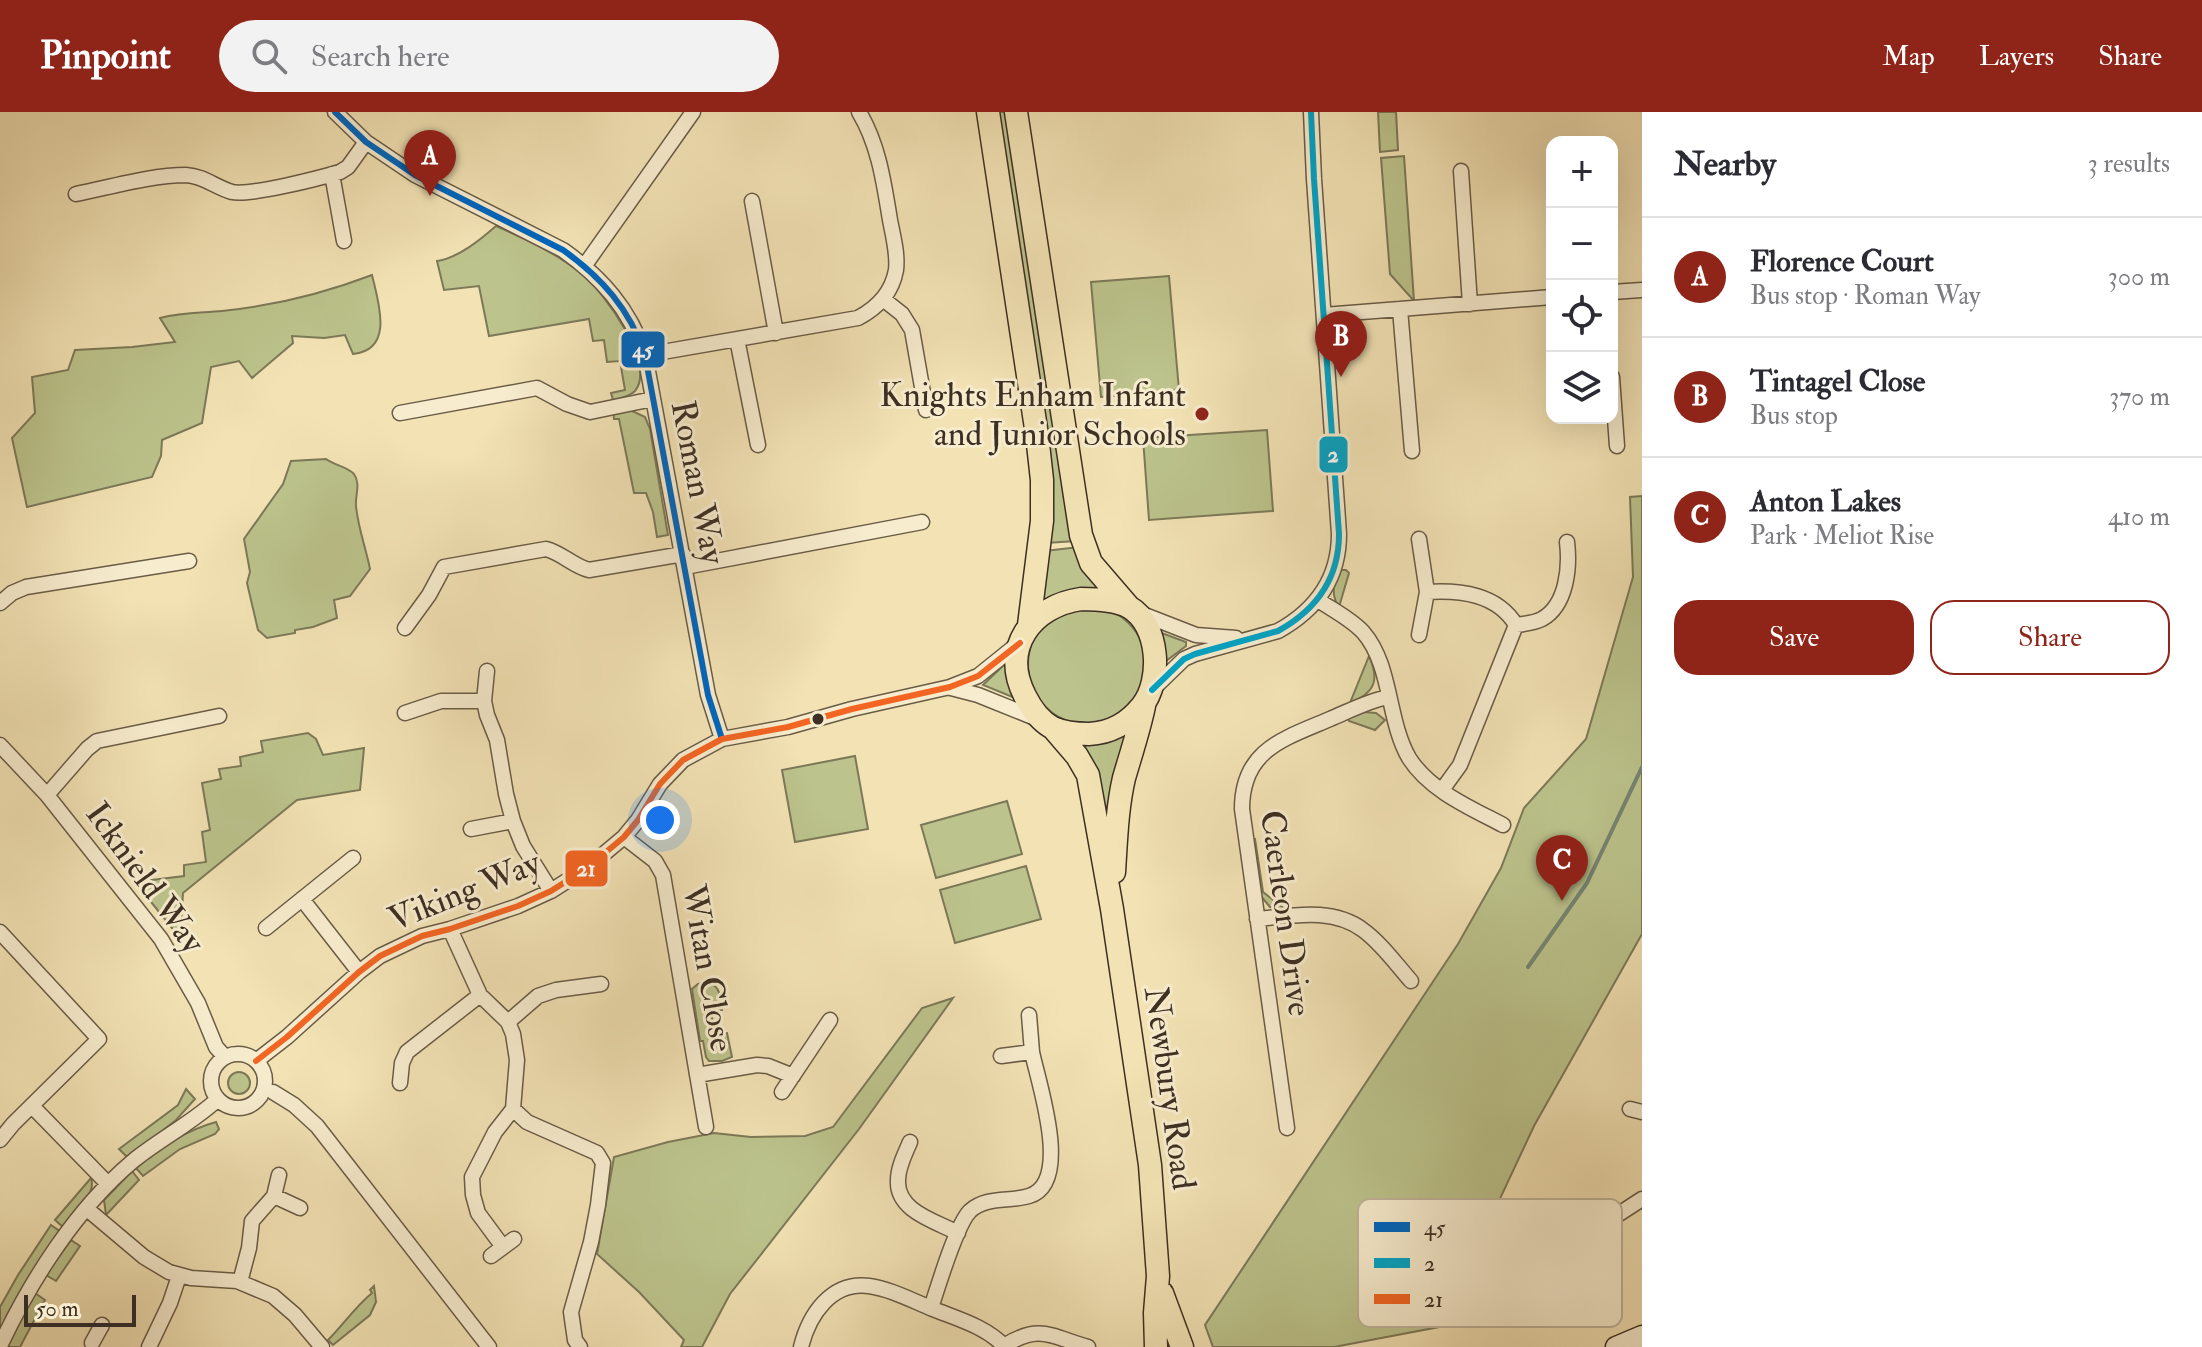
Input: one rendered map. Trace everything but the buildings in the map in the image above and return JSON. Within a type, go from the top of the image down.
[{"type":"main road","points":[[988,112],[1042,480],[1042,521],[1016,667],[1032,709],[1049,725],[1082,734],[1107,731],[1128,721],[1148,697],[1156,664],[1153,642],[1143,622],[1091,563],[1081,535],[1016,112]]},
{"type":"main road","points":[[1024,634],[1047,610],[1072,600],[1095,599],[1131,608]]},
{"type":"main road","name":"Newbury Road","points":[[1112,909],[1124,780],[1148,697]]},
{"type":"main road","name":"Newbury Road","points":[[1049,725],[1077,756],[1088,775],[1112,909],[1150,1165],[1158,1276],[1156,1347]]},
{"type":"main road","name":"Newbury Road","points":[[1158,1276],[1182,1347]]},
{"type":"street","points":[[585,265],[693,112]]},
{"type":"street","points":[[645,355],[858,318],[883,299],[896,271],[895,248],[881,170],[870,134],[859,112]]},
{"type":"street","points":[[1148,697],[1184,659],[1288,626],[1318,600],[1339,550],[1311,112]]},
{"type":"street","name":"Roman Way","points":[[339,114],[366,142],[415,175],[558,246],[601,280],[623,308],[645,355],[708,695],[722,739]]},
{"type":"street","points":[[76,194],[182,175],[196,176],[240,193],[332,174],[348,167],[366,142]]},
{"type":"street","points":[[1461,171],[1470,304]]},
{"type":"street","points":[[332,174],[344,241]]},
{"type":"street","points":[[752,201],[776,333]]},
{"type":"street","points":[[1618,292],[1642,290]]},
{"type":"street","points":[[1324,315],[1546,298]]},
{"type":"street","points":[[883,299],[902,314],[912,330],[926,410]]},
{"type":"street","points":[[1400,309],[1412,451]]},
{"type":"street","points":[[737,339],[758,445]]},
{"type":"street","points":[[400,413],[537,388],[590,412],[653,399]]},
{"type":"street","points":[[1615,424],[1617,446]]},
{"type":"street","points":[[405,628],[429,595],[444,567],[546,549],[558,552],[589,570],[684,561],[922,522]]},
{"type":"street","points":[[1419,539],[1427,592],[1419,635]]},
{"type":"street","points":[[1516,625],[1537,621],[1549,614],[1557,603],[1568,570],[1567,542]]},
{"type":"street","points":[[0,603],[26,587],[189,561]]},
{"type":"street","points":[[1427,592],[1465,592],[1482,597],[1500,608],[1516,625]]},
{"type":"street","points":[[1318,600],[1351,621],[1368,639],[1378,660],[1400,739],[1418,770],[1442,790],[1503,825]]},
{"type":"street","points":[[1131,608],[1196,635],[1248,639]]},
{"type":"street","points":[[1442,790],[1460,765],[1516,625]]},
{"type":"street","points":[[722,739],[788,727],[950,687],[978,676],[1024,634]]},
{"type":"street","points":[[487,671],[484,701],[497,740],[513,821],[523,846],[551,891]]},
{"type":"street","points":[[950,687],[978,695],[1049,725]]},
{"type":"street","name":"Caerleon Drive","points":[[1287,1128],[1242,809],[1243,784],[1260,756],[1278,742],[1362,705],[1388,697]]},
{"type":"street","points":[[405,713],[441,701],[484,701]]},
{"type":"street","points":[[47,795],[97,741],[219,716]]},
{"type":"street","name":"Viking Way","points":[[256,1061],[380,956],[422,936],[518,906],[551,891],[587,868],[624,837],[672,769],[722,739]]},
{"type":"street","name":"Icknield Way","points":[[0,745],[47,795],[161,939],[198,1003],[216,1047],[225,1057]]},
{"type":"street","points":[[471,829],[513,821]]},
{"type":"street","name":"Witan Close","points":[[624,837],[655,861],[663,875],[706,1127]]},
{"type":"street","points":[[266,928],[353,858]]},
{"type":"street","points":[[302,899],[359,972]]},
{"type":"street","points":[[1257,919],[1323,915],[1350,923],[1373,939],[1411,981]]},
{"type":"street","points":[[450,929],[480,995],[508,1022],[513,1034],[517,1060],[513,1109],[495,1132],[472,1177],[478,1213],[503,1247]]},
{"type":"street","points":[[0,932],[99,1039],[0,1140]]},
{"type":"street","points":[[508,1022],[538,996],[556,990],[601,984]]},
{"type":"street","points":[[400,1083],[402,1063],[407,1052],[480,995]]},
{"type":"street","points":[[931,1308],[958,1233],[969,1212],[980,1204],[1037,1193],[1045,1182],[1051,1163],[1050,1139],[1046,1107],[1032,1052],[1029,1015]]},
{"type":"street","points":[[782,1092],[830,1020]]},
{"type":"street","points":[[1001,1056],[1032,1052]]},
{"type":"street","points":[[241,1054],[256,1061],[263,1070],[263,1090],[257,1100],[248,1106],[227,1106],[212,1089],[211,1077],[225,1057],[241,1054]]},
{"type":"street","points":[[697,1075],[757,1065],[793,1076]]},
{"type":"street","points":[[273,1092],[294,1105],[317,1126],[489,1347]]},
{"type":"street","points":[[0,1346],[40,1273],[108,1184],[150,1148],[218,1099]]},
{"type":"street","points":[[32,1106],[108,1184]]},
{"type":"street","points":[[513,1109],[527,1122],[597,1153],[603,1163],[591,1242],[571,1312],[575,1340],[580,1347]]},
{"type":"street","points":[[910,1142],[898,1176],[901,1197],[906,1206],[958,1233]]},
{"type":"street","points":[[240,1282],[252,1221],[274,1196],[279,1175]]},
{"type":"street","points":[[274,1196],[300,1208]]},
{"type":"street","points":[[1622,1212],[1642,1199]]},
{"type":"street","points":[[87,1209],[144,1257],[179,1276],[240,1282],[279,1300],[322,1347]]},
{"type":"street","points":[[149,1347],[179,1276]]},
{"type":"street","points":[[801,1347],[807,1328],[824,1301],[841,1290],[857,1286],[874,1287],[931,1308],[982,1329],[1004,1346],[1019,1336],[1038,1333],[1088,1347]]},
{"type":"street","points":[[94,1346],[102,1325]]},
{"type":"street","points":[[1616,1347],[1642,1336]]},
{"type":"green space","points":[[996,112],[1006,112],[1076,541],[1046,543]]},
{"type":"green space","points":[[1378,112],[1396,112],[1398,150],[1380,152]]},
{"type":"green space","points":[[1404,156],[1414,301],[1390,274],[1381,158]]},
{"type":"green space","points":[[496,226],[562,259],[582,274],[602,296],[625,329],[639,364],[640,379],[633,393],[613,400],[611,393],[625,390],[620,361],[607,362],[604,340],[593,341],[589,319],[489,336],[479,286],[444,290],[437,261],[461,252]]},
{"type":"green space","points":[[372,275],[380,323],[375,344],[366,351],[353,354],[345,335],[324,338],[292,336],[293,343],[252,378],[239,361],[211,367],[202,423],[162,440],[161,456],[152,477],[27,507],[12,438],[35,413],[32,377],[68,370],[75,350],[175,342],[160,318],[279,302],[336,288]]},
{"type":"green space","points":[[1169,276],[1179,390],[1101,397],[1091,282]]},
{"type":"green space","points":[[628,409],[645,417],[650,429],[668,535],[657,537],[646,493],[634,493],[619,419],[614,419],[613,411]]},
{"type":"green space","points":[[1267,430],[1273,511],[1149,520],[1143,438]]},
{"type":"green space","points":[[326,459],[348,470],[356,478],[357,514],[370,569],[350,596],[334,600],[337,618],[295,630],[295,633],[267,638],[258,630],[247,583],[250,572],[244,539],[283,484],[291,461]]},
{"type":"green space","points":[[1642,496],[1642,934],[1534,1126],[1500,1199],[1358,1199],[1358,1327],[1439,1327],[1334,1347],[1213,1347],[1205,1325],[1458,944],[1501,868],[1524,808],[1586,739],[1633,577],[1630,497]]},
{"type":"green space","points":[[1079,547],[1101,589],[1067,591],[1036,604],[1045,551]]},
{"type":"green space","points":[[1340,570],[1349,573],[1339,607],[1334,588]]},
{"type":"green space","points":[[1087,606],[1110,610],[1129,623],[1142,642],[1146,665],[1142,688],[1129,707],[1110,720],[1087,724],[1064,720],[1045,707],[1032,688],[1028,665],[1032,642],[1045,623],[1064,610]]},
{"type":"green space","points":[[1159,632],[1186,642],[1186,646],[1166,661]]},
{"type":"green space","points":[[1369,656],[1374,672],[1373,685],[1365,695],[1350,703]]},
{"type":"green space","points":[[1006,663],[1015,698],[983,685]]},
{"type":"green space","points":[[1364,712],[1376,713],[1385,720],[1375,730],[1349,721],[1348,718]]},
{"type":"green space","points":[[1129,729],[1107,814],[1098,777],[1077,741]]},
{"type":"green space","points":[[308,733],[316,739],[323,755],[364,748],[360,790],[297,800],[183,893],[180,938],[135,882],[184,876],[184,865],[206,862],[202,832],[210,830],[202,783],[221,779],[219,769],[241,766],[240,757],[263,752],[261,741]]},
{"type":"green space","points":[[855,756],[868,829],[795,842],[782,770]]},
{"type":"green space","points":[[1007,801],[1022,854],[936,878],[921,825]]},
{"type":"green space","points":[[1255,839],[1263,892],[1286,910],[1270,907],[1260,895],[1252,840]]},
{"type":"green space","points":[[1026,866],[1041,919],[955,943],[940,890]]},
{"type":"green space","points":[[705,982],[714,985],[720,996],[722,1010],[711,1012],[715,1034],[727,1033],[732,1057],[722,1061],[709,1061],[703,1041],[700,1041],[692,989]]},
{"type":"green space","points":[[953,998],[859,1129],[730,1294],[702,1347],[681,1347],[684,1340],[639,1292],[597,1254],[614,1157],[714,1133],[751,1137],[805,1136],[833,1127],[922,1008]]},
{"type":"green space","points":[[239,1072],[247,1075],[250,1083],[247,1091],[239,1094],[231,1091],[228,1083],[231,1075]]},
{"type":"green space","points":[[186,1089],[195,1099],[176,1120],[128,1158],[119,1149],[178,1105]]},
{"type":"green space","points":[[216,1122],[219,1129],[215,1134],[180,1149],[143,1176],[136,1168],[174,1140]]},
{"type":"green space","points":[[132,1171],[139,1180],[106,1215],[104,1200]]},
{"type":"green space","points":[[91,1178],[88,1198],[63,1227],[55,1220]]},
{"type":"green space","points":[[51,1225],[61,1232],[28,1279],[0,1330],[0,1307]]},
{"type":"green space","points":[[71,1240],[80,1246],[56,1281],[46,1275]]},
{"type":"green space","points":[[374,1286],[376,1302],[370,1315],[333,1345],[328,1340],[372,1293],[370,1290]]},
{"type":"green space","points":[[35,1293],[45,1300],[20,1347],[7,1347]]},
{"type":"waterway","points":[[1528,967],[1587,883],[1642,767]]},
{"type":"transit line","name":"45","points":[[335,112],[366,142],[415,175],[563,250],[602,283],[631,323],[645,355],[708,695],[722,739]]},
{"type":"transit line","name":"2","points":[[1152,690],[1184,659],[1278,631],[1292,623],[1323,592],[1335,565],[1339,534],[1311,112]]},
{"type":"transit line","name":"21","points":[[256,1061],[380,956],[422,936],[518,906],[551,891],[587,868],[624,837],[660,784],[683,760],[722,739],[788,727],[950,687],[978,676],[1020,643]]},
{"type":"place","name":"Florence Court","points":[[430,196]]},
{"type":"place","name":"Tintagel Close","points":[[1341,377]]},
{"type":"place","name":"Knights Enham Infant and Junior Schools","points":[[1202,414]]},
{"type":"place","name":"Anton Lakes","points":[[1562,901]]}]
